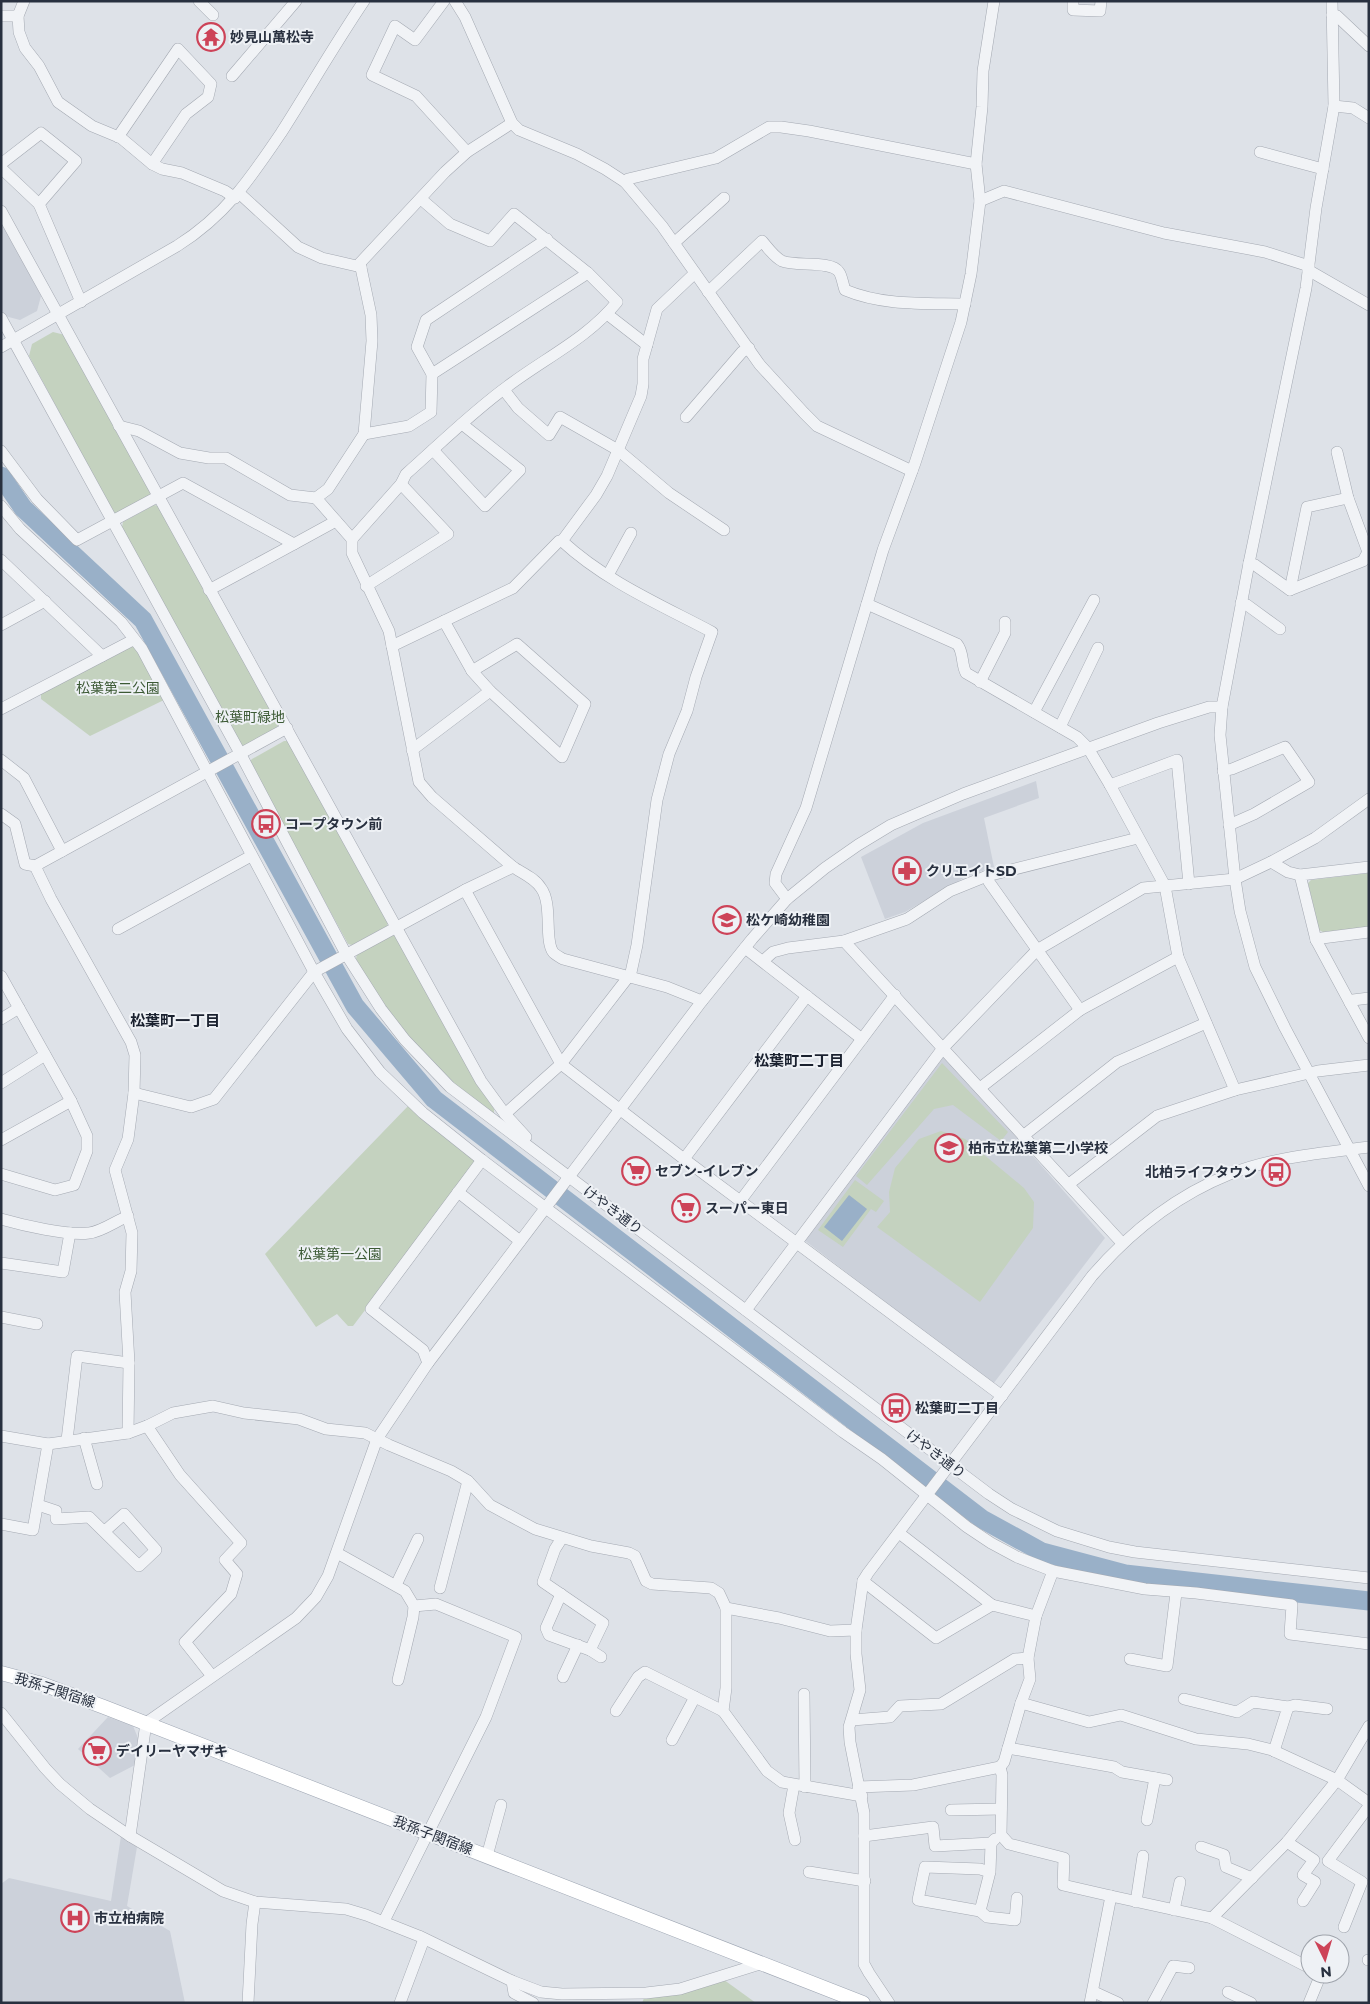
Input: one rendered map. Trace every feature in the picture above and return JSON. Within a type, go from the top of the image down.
[{"type":"main road","name":"我孫子関宿線","points":[[1,1673],[50,1687],[146,1723],[863,2003]]},
{"type":"street","points":[[24,1],[18,16],[19,32],[25,48],[39,66],[58,102],[92,126],[118,136],[152,164],[162,169],[182,173],[237,195],[298,247],[322,258],[361,267]]},
{"type":"street","points":[[199,1],[213,15]]},
{"type":"street","points":[[232,76],[296,1]]},
{"type":"street","points":[[444,1],[415,40],[395,26],[372,75],[416,96],[467,152]]},
{"type":"street","points":[[455,1],[466,17],[512,123],[519,130],[577,154],[625,182],[644,203],[674,243],[760,364],[817,426],[912,471]]},
{"type":"street","points":[[787,899],[775,883],[776,874],[806,808],[883,550],[940,389],[965,304],[980,201],[976,164],[982,107],[983,71],[994,1]]},
{"type":"street","points":[[1074,1],[1073,10],[1100,11],[1101,1]]},
{"type":"street","points":[[1332,1],[1334,106],[1305,297],[1241,603],[1222,707],[1220,735],[1235,879],[1240,911],[1255,967],[1308,1073],[1369,1186]]},
{"type":"street","points":[[1,347],[191,237],[237,195],[303,100],[360,3]]},
{"type":"street","points":[[1332,15],[1337,16],[1369,46]]},
{"type":"street","points":[[1,16],[18,16]]},
{"type":"street","points":[[118,136],[178,49],[211,84],[208,98],[186,114],[152,164]]},
{"type":"street","points":[[1334,106],[1353,108],[1369,118]]},
{"type":"street","points":[[316,498],[328,489],[364,434],[372,341],[371,315],[360,263],[445,172],[467,152],[512,123]]},
{"type":"street","points":[[625,182],[628,179],[716,158],[769,127],[809,131],[976,164]]},
{"type":"street","points":[[1,164],[41,133],[76,161],[39,204]]},
{"type":"street","points":[[1260,152],[1323,169]]},
{"type":"street","points":[[1,168],[39,204],[81,302]]},
{"type":"street","points":[[979,184],[1164,233],[1265,252],[1309,268],[1369,305]]},
{"type":"street","points":[[980,201],[1004,191]]},
{"type":"street","points":[[674,243],[724,198]]},
{"type":"street","points":[[420,199],[450,224],[490,241],[514,214],[588,273],[618,302],[589,331],[504,390],[462,424],[406,474],[401,484],[352,539],[352,554],[389,631],[419,782],[432,798],[513,867],[527,875],[541,888],[546,902],[550,944],[553,952],[563,959],[676,990],[702,1002]]},
{"type":"street","points":[[1,211],[481,1081],[505,1114],[533,1144],[570,1176]]},
{"type":"street","points":[[364,434],[409,426],[431,412],[432,374],[417,347],[426,320],[547,239]]},
{"type":"street","points":[[708,292],[762,242],[781,260],[796,264],[822,265],[835,268],[839,272],[845,290],[854,294],[896,302],[926,305],[965,304]]},
{"type":"street","points":[[432,374],[588,273]]},
{"type":"street","points":[[392,646],[513,588],[553,546],[562,541],[596,495],[641,396],[643,384],[642,359],[657,309],[695,273]]},
{"type":"street","points":[[607,314],[647,345]]},
{"type":"street","points":[[1,318],[113,521],[235,756],[342,956],[418,1055],[450,1087],[570,1176]]},
{"type":"street","points":[[686,417],[742,352],[749,348]]},
{"type":"street","points":[[504,390],[518,408],[550,435],[560,417],[618,450],[669,493],[724,530]]},
{"type":"street","points":[[433,450],[485,506],[520,470],[462,424]]},
{"type":"street","points":[[119,426],[139,431],[180,453],[209,458],[226,458],[290,494],[316,498],[352,539]]},
{"type":"street","points":[[1,451],[37,499],[77,540],[183,483],[294,544]]},
{"type":"street","points":[[1290,590],[1363,561],[1368,552],[1348,498],[1337,452]]},
{"type":"street","points":[[366,586],[448,534],[401,484]]},
{"type":"street","points":[[1290,590],[1307,507],[1348,498]]},
{"type":"street","points":[[1,506],[20,529],[121,622],[142,650],[209,770],[251,856],[317,970],[347,1029],[380,1072],[423,1113],[482,1160],[547,1206],[930,1493],[967,1527],[991,1543],[1017,1557],[1053,1571],[1145,1589],[1176,1593],[1196,1593],[1292,1605],[1290,1634],[1369,1644]]},
{"type":"street","points":[[209,590],[336,522]]},
{"type":"street","points":[[608,575],[631,533]]},
{"type":"street","points":[[505,1114],[561,1064],[630,976],[637,945],[657,800],[669,754],[687,712],[696,677],[712,632],[646,598],[608,575],[562,541]]},
{"type":"street","points":[[1,560],[102,656]]},
{"type":"street","points":[[1249,563],[1255,565],[1290,590]]},
{"type":"street","points":[[1034,712],[1094,600]]},
{"type":"street","points":[[1,625],[45,601]]},
{"type":"street","points":[[1241,603],[1248,605],[1280,629]]},
{"type":"street","points":[[867,604],[957,644],[961,650],[963,668],[966,673],[1077,737],[1088,748],[1166,886],[1178,957],[1235,1090]]},
{"type":"street","points":[[444,621],[472,671],[490,691],[562,757],[585,704],[518,644],[472,671]]},
{"type":"street","points":[[980,682],[1004,633],[1006,622]]},
{"type":"street","points":[[1,709],[133,640]]},
{"type":"street","points":[[1060,727],[1098,648]]},
{"type":"street","points":[[412,750],[490,691]]},
{"type":"street","points":[[130,1836],[146,1723],[296,1618],[322,1588],[337,1553],[377,1439],[428,1363],[702,1002],[787,899],[825,868],[891,825],[962,794],[1088,748],[1201,709],[1222,707]]},
{"type":"street","points":[[1,814],[15,824],[24,864],[35,866],[287,728]]},
{"type":"street","points":[[1223,771],[1285,747],[1309,782],[1254,814],[1229,825]]},
{"type":"street","points":[[1,760],[24,778],[62,851]]},
{"type":"street","points":[[1110,785],[1177,760],[1190,884]]},
{"type":"street","points":[[746,1310],[942,1048],[1038,950],[1143,888],[1235,879],[1315,838],[1369,799]]},
{"type":"street","points":[[763,961],[773,952],[788,948],[844,941],[906,919],[950,891],[987,876],[1138,838]]},
{"type":"street","points":[[118,929],[251,856]]},
{"type":"street","points":[[1271,862],[1288,872],[1300,875],[1369,867]]},
{"type":"street","points":[[35,866],[51,899],[130,1042],[135,1055],[134,1093],[128,1139],[115,1170],[132,1233],[130,1271],[126,1292],[129,1363],[128,1433]]},
{"type":"street","points":[[134,1093],[191,1107],[214,1100],[317,970],[465,890],[513,867]]},
{"type":"street","points":[[1300,875],[1316,940],[1369,1038]]},
{"type":"street","points":[[987,876],[989,882],[1080,1010]]},
{"type":"street","points":[[465,890],[561,1064],[684,1159],[1002,1396]]},
{"type":"street","points":[[1316,940],[1369,932]]},
{"type":"street","points":[[844,941],[1122,1243]]},
{"type":"street","points":[[745,948],[862,1039]]},
{"type":"street","points":[[980,1088],[1080,1010],[1178,957]]},
{"type":"street","points":[[1,976],[71,1101],[86,1136],[87,1151],[74,1186],[56,1190],[1,1174]]},
{"type":"street","points":[[741,1200],[894,995]]},
{"type":"street","points":[[684,1159],[807,996]]},
{"type":"street","points":[[1350,1003],[1353,1000],[1369,998]]},
{"type":"street","points":[[1,1019],[19,1008]]},
{"type":"street","points":[[1023,1136],[1117,1062],[1206,1024]]},
{"type":"street","points":[[1,1084],[45,1055]]},
{"type":"street","points":[[1069,1184],[1157,1116],[1235,1090],[1308,1073],[1369,1065]]},
{"type":"street","points":[[1,1140],[71,1101]]},
{"type":"street","points":[[889,2003],[864,1964],[864,1813],[850,1742],[850,1727],[860,1690],[856,1654],[856,1630],[863,1582],[1092,1276],[1122,1243],[1150,1218],[1181,1198],[1230,1174],[1279,1160],[1369,1147]]},
{"type":"street","points":[[428,1363],[423,1350],[372,1309],[482,1160]]},
{"type":"street","name":"けやき通り","points":[[570,1176],[746,1310],[947,1470],[1012,1509],[1057,1531],[1086,1542],[1135,1552],[1369,1578]]},
{"type":"street","points":[[458,1192],[520,1241]]},
{"type":"street","points":[[1,1219],[70,1233],[90,1233],[128,1216]]},
{"type":"street","points":[[1,1263],[63,1272],[70,1233]]},
{"type":"street","points":[[1,1317],[37,1324]]},
{"type":"street","points":[[68,1440],[77,1356],[129,1363]]},
{"type":"street","points":[[1,1436],[48,1444],[128,1433],[172,1413],[213,1406],[244,1413],[299,1419],[326,1429],[365,1433],[451,1471],[468,1481],[490,1505],[535,1529],[591,1546],[629,1553],[635,1556],[646,1581],[652,1584],[710,1588],[719,1593],[726,1608],[726,1688],[723,1711]]},
{"type":"street","points":[[147,1426],[180,1475],[241,1543],[225,1560],[237,1574],[231,1594],[185,1642],[212,1676]]},
{"type":"street","points":[[84,1438],[96,1484]]},
{"type":"street","points":[[1,1524],[33,1530],[48,1444]]},
{"type":"street","points":[[440,1588],[468,1481]]},
{"type":"street","points":[[38,1505],[56,1511],[56,1519],[89,1517],[139,1566],[156,1550],[124,1514],[105,1531]]},
{"type":"street","points":[[899,1533],[992,1605],[1036,1616]]},
{"type":"street","points":[[562,1538],[555,1549],[543,1582],[603,1623],[590,1650]]},
{"type":"street","points":[[396,1585],[418,1539]]},
{"type":"street","points":[[337,1553],[405,1591],[414,1606],[414,1617],[398,1680]]},
{"type":"street","points":[[616,1711],[638,1677],[645,1672],[723,1711],[767,1770],[782,1782],[800,1786],[860,1791],[913,1784],[1000,1767],[1004,1762],[1030,1679],[1028,1658],[1036,1616],[1053,1571]]},
{"type":"street","points":[[863,1582],[936,1638],[992,1605]]},
{"type":"street","points":[[1130,1659],[1167,1666],[1176,1593]]},
{"type":"street","points":[[561,1594],[546,1628],[548,1635],[578,1645],[601,1657]]},
{"type":"street","points":[[384,1921],[486,1718],[516,1637],[436,1604],[414,1606]]},
{"type":"street","points":[[726,1608],[779,1618],[830,1632],[856,1630]]},
{"type":"street","points":[[562,1677],[578,1645]]},
{"type":"street","points":[[852,1720],[890,1717],[900,1706],[941,1704],[1015,1660],[1028,1658]]},
{"type":"street","points":[[795,1840],[789,1813],[800,1786],[804,1694]]},
{"type":"street","points":[[672,1740],[695,1697]]},
{"type":"street","points":[[1184,1699],[1237,1712],[1253,1702],[1288,1707],[1295,1705],[1327,1709]]},
{"type":"street","points":[[1021,1703],[1089,1722],[1121,1715],[1196,1738],[1248,1744],[1274,1751],[1336,1780],[1369,1804],[1328,1860],[1362,1882],[1344,1927]]},
{"type":"street","points":[[1274,1751],[1288,1707]]},
{"type":"street","points":[[1,1713],[60,1784],[90,1809],[130,1836],[223,1891],[256,1902],[346,1909],[384,1921],[512,1981],[541,1992],[644,1998],[680,1989],[763,1963]]},
{"type":"street","points":[[1212,1918],[1288,1842],[1336,1780],[1369,1726]]},
{"type":"street","points":[[1008,1748],[1114,1767],[1122,1772],[1161,1779],[1147,1820]]},
{"type":"street","points":[[1000,1767],[1002,1775],[1001,1835],[1009,1844],[1064,1858],[1063,1885],[1212,1918],[1300,1963]]},
{"type":"street","points":[[487,1856],[500,1805]]},
{"type":"street","points":[[951,1810],[1001,1809]]},
{"type":"street","points":[[864,1836],[933,1827],[935,1846],[991,1843],[1001,1835]]},
{"type":"street","points":[[1288,1842],[1314,1860],[1303,1875],[1316,1882],[1303,1901]]},
{"type":"street","points":[[980,1911],[990,1872],[991,1843]]},
{"type":"street","points":[[1201,1846],[1224,1855],[1226,1867],[1252,1878]]},
{"type":"street","points":[[1136,1902],[1143,1856]]},
{"type":"street","points":[[990,1872],[980,1869],[925,1867],[918,1900],[980,1911],[987,1917],[1015,1920],[1017,1898]]},
{"type":"street","points":[[809,1872],[865,1880]]},
{"type":"street","points":[[1174,1910],[1180,1882]]},
{"type":"street","points":[[1111,1896],[1092,1997],[1118,2003]]},
{"type":"street","points":[[248,2003],[252,1924],[256,1902]]},
{"type":"street","points":[[400,2003],[424,1939]]},
{"type":"street","points":[[1153,2003],[1173,1966],[1189,1968]]},
{"type":"street","points":[[512,1981],[514,1993],[533,2003]]},
{"type":"street","points":[[1309,2003],[1317,1984]]},
{"type":"street","points":[[1228,1992],[1251,2003]]},
{"type":"shaded area","points":[[1,221],[41,296],[37,311],[20,320],[5,316],[1,309]]},
{"type":"shaded area","points":[[1036,781],[1039,798],[984,818],[994,867],[967,876],[905,912],[885,919],[861,857],[923,823]]},
{"type":"shaded area","name":"柏市立松葉第二小学校","points":[[946,1057],[1105,1238],[993,1384],[804,1240],[940,1058]]},
{"type":"shaded area","points":[[108,1717],[133,1726],[138,1738],[135,1765],[110,1778],[78,1749]]},
{"type":"shaded area","name":"市立柏病院","points":[[121,1836],[137,1847],[127,1906],[170,1931],[185,2003],[1,2003],[1,1884],[9,1878],[111,1901]]},
{"type":"green space","points":[[53,332],[65,335],[151,492],[150,496],[118,514],[113,512],[29,356],[32,344]]},
{"type":"green space","name":"松葉町緑地","points":[[154,505],[159,506],[279,723],[277,727],[244,746],[240,744],[122,527],[123,522]]},
{"type":"green space","name":"松葉第二公園","points":[[133,644],[164,700],[90,736],[41,699],[41,694]]},
{"type":"green space","name":"松葉町緑地","points":[[284,741],[289,741],[388,922],[387,926],[352,945],[348,944],[249,762]]},
{"type":"green space","points":[[1369,873],[1369,927],[1323,932],[1319,930],[1308,883],[1311,880]]},
{"type":"green space","points":[[392,935],[396,936],[477,1083],[494,1109],[494,1113],[490,1114],[476,1102],[422,1051],[397,1023],[366,977],[356,959],[357,954]]},
{"type":"green space","points":[[942,1063],[1008,1132],[1001,1141],[953,1105],[934,1109],[867,1185],[856,1176]]},
{"type":"green space","name":"松葉第一公園","points":[[410,1104],[478,1161],[353,1326],[348,1326],[337,1314],[316,1327],[265,1254]]},
{"type":"green space","points":[[941,1131],[965,1139],[1024,1188],[1034,1202],[1033,1228],[980,1302],[877,1227],[890,1212],[889,1192],[895,1168],[919,1139]]},
{"type":"green space","points":[[855,1180],[884,1201],[876,1212],[871,1209],[843,1247],[818,1230]]},
{"type":"green space","points":[[720,1977],[756,2003],[642,2003],[646,1993]]},
{"type":"water","points":[[849,1195],[867,1209],[842,1241],[824,1227]]},
{"type":"waterway","points":[[1,476],[23,508],[143,620],[355,1006],[434,1099],[982,1519],[1042,1552],[1125,1574],[1369,1601]]},
{"type":"place","name":"妙見山萬松寺","points":[[211,37]]},
{"type":"place","name":"コープタウン前","points":[[266,824]]},
{"type":"place","name":"クリエイトSD","points":[[907,871]]},
{"type":"place","name":"松ケ崎幼稚園","points":[[727,920]]},
{"type":"place","name":"柏市立松葉第二小学校","points":[[949,1148]]},
{"type":"place","name":"セブン-イレブン","points":[[636,1171]]},
{"type":"place","name":"北柏ライフタウン","points":[[1276,1172]]},
{"type":"place","name":"スーパー東日","points":[[686,1208]]},
{"type":"place","name":"松葉町二丁目","points":[[896,1408]]},
{"type":"place","name":"デイリーヤマザキ","points":[[97,1751]]},
{"type":"place","name":"市立柏病院","points":[[75,1918]]},
{"type":"district","name":"松葉町一丁目","points":[[175,1021]]},
{"type":"district","name":"松葉町二丁目","points":[[799,1061]]}]
